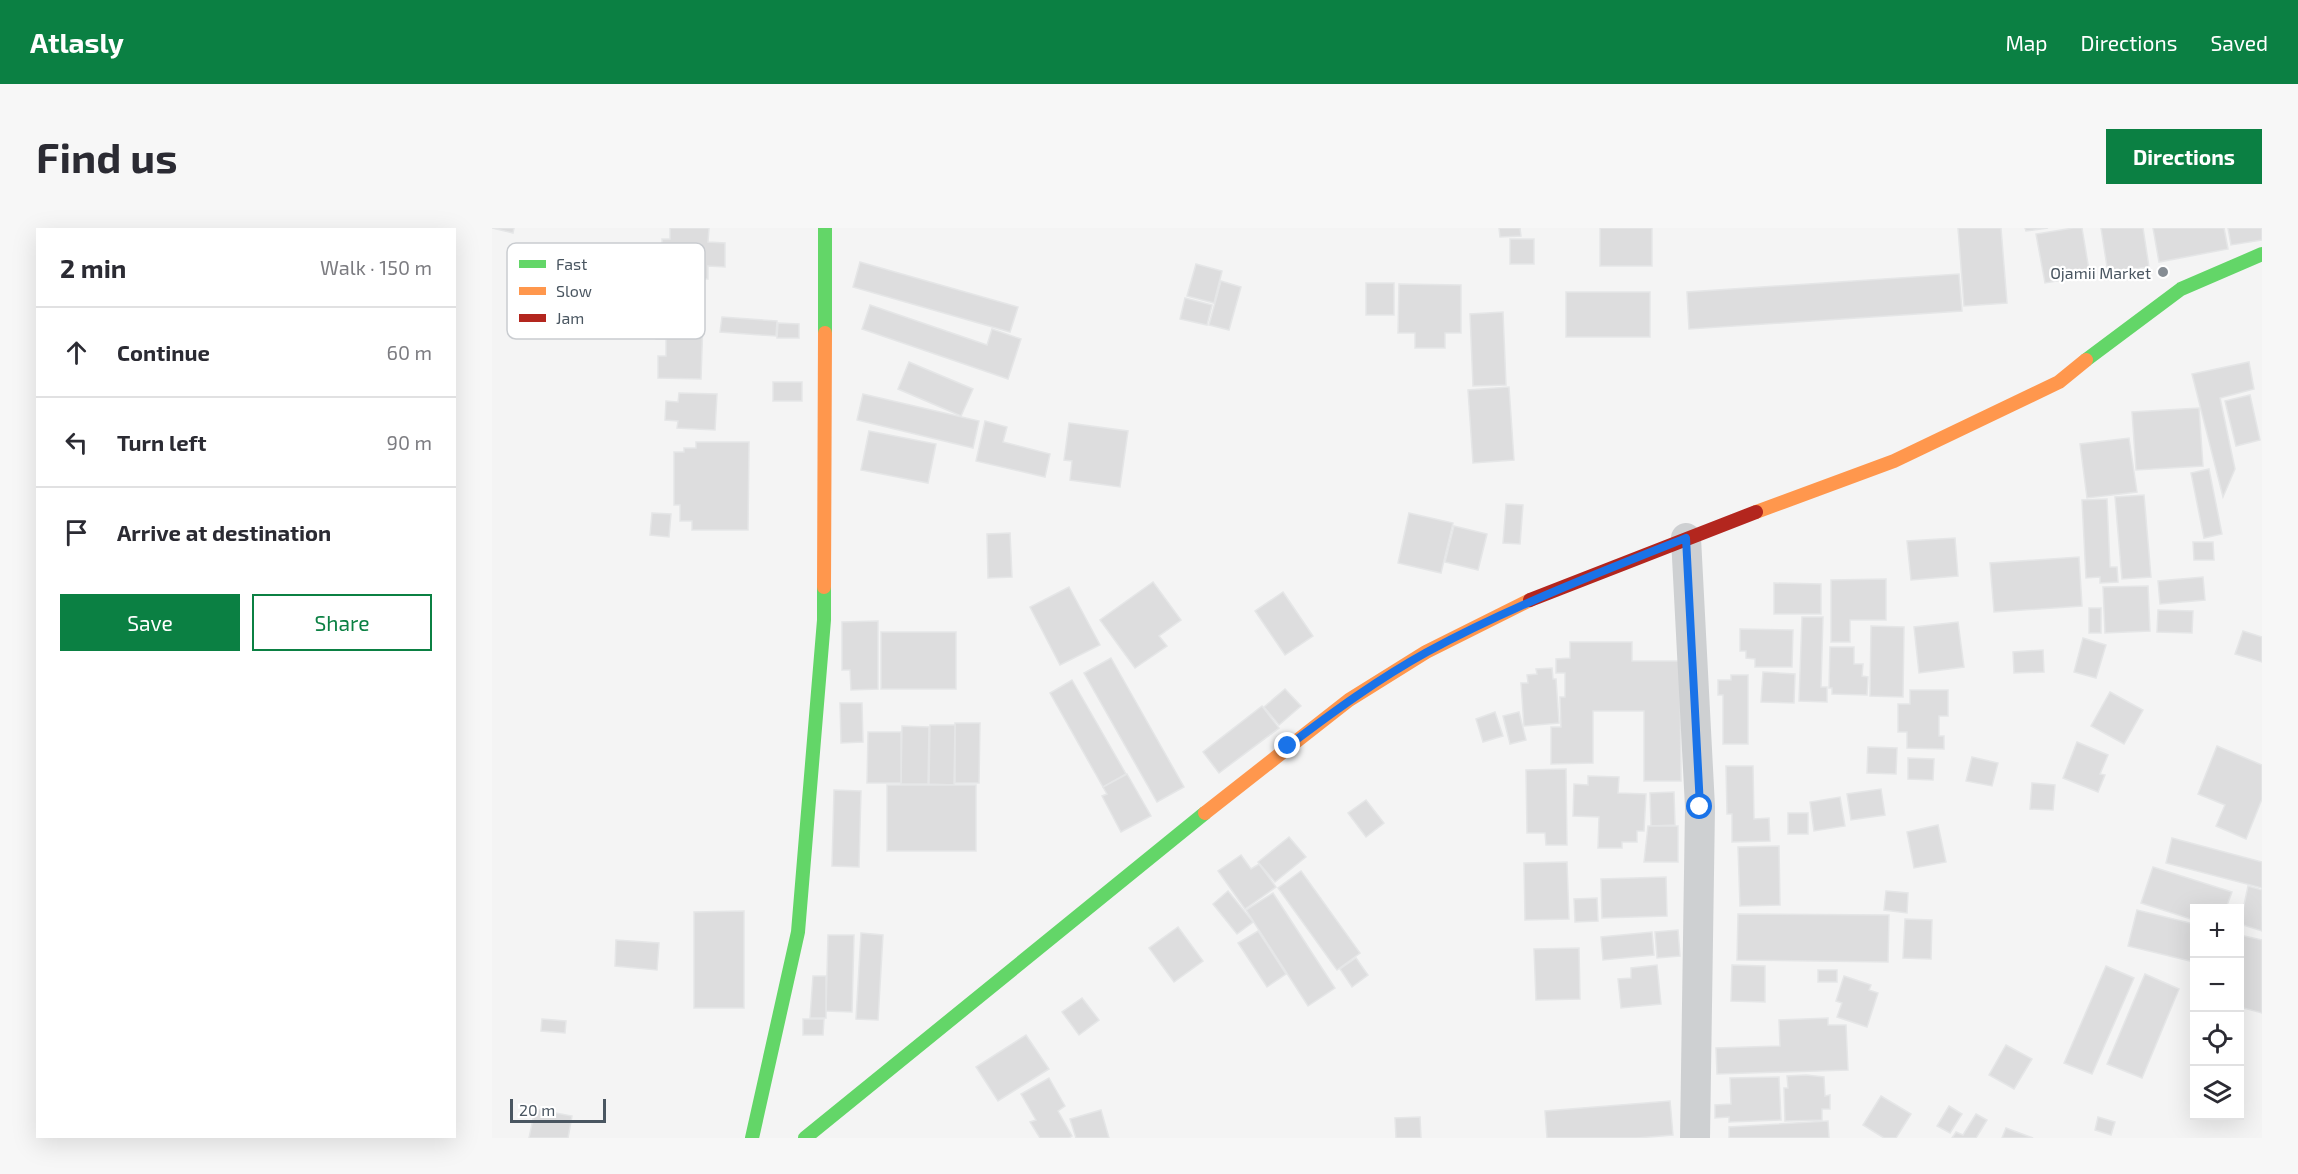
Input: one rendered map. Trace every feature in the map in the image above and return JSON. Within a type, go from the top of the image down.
[{"type":"street","points":[[752,1138],[798,932],[823,632],[825,228]]},
{"type":"street","points":[[805,1138],[1349,700],[1426,652],[1530,600],[1686,538],[1894,461],[1976,424],[2059,382],[2120,332],[2181,289],[2262,254]]},
{"type":"street","points":[[1686,538],[1700,807],[1695,1138]]},
{"type":"building","points":[[492,228],[514,228],[513,233]]},
{"type":"building","points":[[670,228],[709,228],[708,242],[725,243],[725,267],[708,266],[708,279],[705,279],[705,243],[662,243],[662,239],[670,239]]},
{"type":"building","points":[[1499,228],[1520,228],[1521,236],[1500,237]]},
{"type":"building","points":[[1600,228],[1652,228],[1652,266],[1600,266]]},
{"type":"building","points":[[1958,228],[2001,228],[2007,303],[1964,306]]},
{"type":"building","points":[[2025,228],[2048,228],[2026,231]]},
{"type":"building","points":[[2082,228],[2090,276],[2045,283],[2036,234]]},
{"type":"building","points":[[2101,228],[2143,228],[2149,267],[2108,273]]},
{"type":"building","points":[[2153,228],[2224,228],[2228,249],[2159,262]]},
{"type":"building","points":[[2228,228],[2262,228],[2262,240],[2231,245]]},
{"type":"building","points":[[1510,239],[1534,239],[1534,264],[1510,264]]},
{"type":"building","points":[[860,262],[1018,307],[1010,332],[853,287]]},
{"type":"building","points":[[1196,264],[1222,271],[1214,303],[1187,296]]},
{"type":"building","points":[[1959,274],[1962,311],[1689,329],[1687,292]]},
{"type":"building","points":[[1221,281],[1241,287],[1229,330],[1209,325]]},
{"type":"building","points":[[1366,283],[1394,283],[1394,315],[1366,315]]},
{"type":"building","points":[[1399,284],[1461,285],[1461,333],[1445,333],[1445,348],[1415,348],[1415,333],[1398,333]]},
{"type":"building","points":[[1566,292],[1650,292],[1650,337],[1566,337]]},
{"type":"building","points":[[1185,298],[1212,305],[1207,325],[1180,319]]},
{"type":"building","points":[[870,305],[987,345],[992,329],[1021,339],[1008,379],[862,329]]},
{"type":"building","points":[[1503,312],[1506,385],[1473,386],[1470,314]]},
{"type":"building","points":[[722,317],[777,321],[776,336],[720,332]]},
{"type":"building","points":[[778,323],[799,324],[799,338],[777,338]]},
{"type":"building","points":[[666,339],[702,339],[701,379],[658,378],[658,356],[666,356]]},
{"type":"building","points":[[909,362],[973,389],[961,416],[898,389]]},
{"type":"building","points":[[2249,362],[2254,389],[2220,398],[2235,469],[2223,497],[2192,374]]},
{"type":"building","points":[[773,382],[802,382],[802,401],[773,401]]},
{"type":"building","points":[[1509,387],[1514,460],[1473,463],[1468,390]]},
{"type":"building","points":[[679,393],[717,394],[715,430],[677,428],[678,421],[665,420],[666,401],[678,402]]},
{"type":"building","points":[[863,394],[979,421],[973,448],[857,420]]},
{"type":"building","points":[[2250,395],[2260,440],[2236,446],[2225,401]]},
{"type":"building","points":[[2199,408],[2203,466],[2136,470],[2132,412]]},
{"type":"building","points":[[985,421],[1007,427],[1003,442],[1050,454],[1045,477],[976,461]]},
{"type":"building","points":[[1069,423],[1128,431],[1120,487],[1070,480],[1072,461],[1064,460]]},
{"type":"building","points":[[869,431],[936,444],[928,483],[861,470]]},
{"type":"building","points":[[2129,438],[2137,492],[2087,498],[2080,444]]},
{"type":"building","points":[[696,442],[749,442],[748,530],[692,530],[692,521],[680,521],[680,505],[674,505],[674,452],[684,452],[684,448],[696,448]]},
{"type":"building","points":[[2209,469],[2222,534],[2204,538],[2191,473]]},
{"type":"building","points":[[2144,495],[2151,577],[2122,579],[2115,497]]},
{"type":"building","points":[[2107,499],[2110,567],[2117,567],[2118,582],[2100,583],[2100,577],[2086,578],[2082,500]]},
{"type":"building","points":[[1506,504],[1523,505],[1520,544],[1503,543]]},
{"type":"building","points":[[652,513],[671,514],[669,537],[650,535]]},
{"type":"building","points":[[1409,513],[1453,523],[1441,573],[1398,563]]},
{"type":"building","points":[[1454,526],[1487,534],[1478,570],[1445,562]]},
{"type":"building","points":[[1010,533],[1012,577],[988,578],[987,534]]},
{"type":"building","points":[[1955,538],[1958,576],[1911,580],[1907,541]]},
{"type":"building","points":[[2193,542],[2213,542],[2214,560],[2194,560]]},
{"type":"building","points":[[2079,557],[2082,606],[1994,612],[1990,563]]},
{"type":"building","points":[[2203,577],[2205,600],[2160,604],[2158,581]]},
{"type":"building","points":[[1886,579],[1886,620],[1850,620],[1850,642],[1831,642],[1831,580]]},
{"type":"building","points":[[1153,582],[1181,620],[1159,636],[1167,646],[1135,668],[1100,620]]},
{"type":"building","points":[[1774,583],[1821,584],[1821,614],[1774,614]]},
{"type":"building","points":[[2148,586],[2150,631],[2105,633],[2103,587]]},
{"type":"building","points":[[1069,587],[1100,645],[1060,665],[1030,607]]},
{"type":"building","points":[[1283,592],[1313,636],[1285,655],[1255,611]]},
{"type":"building","points":[[2089,608],[2101,608],[2101,633],[2089,633]]},
{"type":"building","points":[[2158,610],[2193,611],[2192,633],[2157,632]]},
{"type":"building","points":[[1802,617],[1823,617],[1821,687],[1827,687],[1827,702],[1799,701]]},
{"type":"building","points":[[878,621],[878,689],[851,690],[850,670],[842,670],[842,622]]},
{"type":"building","points":[[1958,622],[1964,667],[1919,673],[1914,627]]},
{"type":"building","points":[[1871,626],[1904,627],[1903,697],[1870,696]]},
{"type":"building","points":[[1740,629],[1793,630],[1792,667],[1755,667],[1755,659],[1746,658],[1746,651],[1740,651]]},
{"type":"building","points":[[2243,631],[2262,637],[2262,662],[2235,654]]},
{"type":"building","points":[[881,632],[956,632],[956,689],[881,689]]},
{"type":"building","points":[[2083,638],[2106,645],[2096,678],[2074,672]]},
{"type":"building","points":[[1570,642],[1632,642],[1632,661],[1680,661],[1681,781],[1644,781],[1644,711],[1593,711],[1593,763],[1551,764],[1551,727],[1561,727],[1560,697],[1565,697],[1565,673],[1556,673],[1556,659],[1570,658]]},
{"type":"building","points":[[1830,647],[1854,647],[1854,664],[1863,664],[1862,676],[1868,677],[1867,695],[1832,694],[1832,688],[1829,688]]},
{"type":"building","points":[[2043,650],[2044,672],[2014,673],[2013,652]]},
{"type":"building","points":[[1111,658],[1184,787],[1157,802],[1084,673]]},
{"type":"building","points":[[1552,668],[1553,679],[1556,679],[1559,723],[1524,726],[1521,683],[1528,683],[1527,675],[1537,674],[1536,669]]},
{"type":"building","points":[[1763,672],[1795,674],[1794,703],[1761,702]]},
{"type":"building","points":[[1731,675],[1748,675],[1748,744],[1723,744],[1723,695],[1718,695],[1718,680],[1731,680]]},
{"type":"building","points":[[1072,680],[1126,774],[1103,787],[1050,693]]},
{"type":"building","points":[[1285,689],[1301,706],[1279,725],[1264,707]]},
{"type":"building","points":[[1910,690],[1948,690],[1948,716],[1939,716],[1939,736],[1944,736],[1944,749],[1907,748],[1907,732],[1898,732],[1898,704],[1910,704]]},
{"type":"building","points":[[2110,692],[2143,710],[2124,744],[2091,726]]},
{"type":"building","points":[[840,703],[862,703],[863,742],[841,743]]},
{"type":"building","points":[[1262,706],[1279,728],[1219,773],[1203,752]]},
{"type":"building","points":[[1495,712],[1503,736],[1483,742],[1476,719]]},
{"type":"building","points":[[1519,712],[1526,740],[1510,744],[1503,716]]},
{"type":"building","points":[[955,723],[980,723],[979,783],[955,783]]},
{"type":"building","points":[[930,725],[955,725],[954,785],[929,784]]},
{"type":"building","points":[[902,726],[929,727],[928,784],[901,784]]},
{"type":"building","points":[[868,732],[901,732],[901,783],[867,783]]},
{"type":"building","points":[[2077,742],[2108,755],[2100,774],[2105,775],[2098,792],[2063,778]]},
{"type":"building","points":[[2217,746],[2262,765],[2262,799],[2246,839],[2216,826],[2225,805],[2198,794]]},
{"type":"building","points":[[1868,747],[1897,748],[1896,774],[1867,773]]},
{"type":"building","points":[[1972,757],[1998,763],[1992,786],[1966,781]]},
{"type":"building","points":[[1908,758],[1934,759],[1933,780],[1908,779]]},
{"type":"building","points":[[1726,766],[1753,766],[1754,819],[1769,818],[1770,841],[1732,842],[1732,814],[1727,814]]},
{"type":"building","points":[[1566,769],[1567,845],[1546,845],[1545,833],[1527,833],[1526,770]]},
{"type":"building","points":[[1127,774],[1151,816],[1121,832],[1102,796],[1107,794],[1103,787]]},
{"type":"building","points":[[1588,776],[1619,777],[1618,793],[1646,794],[1644,831],[1637,831],[1637,842],[1622,842],[1622,848],[1598,848],[1599,817],[1573,816],[1574,784],[1588,785]]},
{"type":"building","points":[[2032,783],[2055,785],[2053,810],[2030,809]]},
{"type":"building","points":[[887,785],[976,785],[976,851],[887,851]]},
{"type":"building","points":[[1881,789],[1885,815],[1851,820],[1847,794]]},
{"type":"building","points":[[834,790],[861,791],[859,867],[832,866]]},
{"type":"building","points":[[1674,792],[1675,825],[1651,826],[1650,793]]},
{"type":"building","points":[[1840,797],[1845,826],[1814,831],[1810,802]]},
{"type":"building","points":[[1366,800],[1384,823],[1366,837],[1348,813]]},
{"type":"building","points":[[1788,813],[1808,813],[1808,834],[1788,834]]},
{"type":"building","points":[[1938,825],[1946,862],[1914,868],[1907,832]]},
{"type":"building","points":[[1648,826],[1678,826],[1678,862],[1644,862]]},
{"type":"building","points":[[1289,837],[1306,857],[1275,882],[1258,862]]},
{"type":"building","points":[[2172,838],[2262,862],[2262,888],[2166,863]]},
{"type":"building","points":[[1779,846],[1780,905],[1740,906],[1738,847]]},
{"type":"building","points":[[1241,855],[1251,869],[1259,864],[1276,887],[1245,909],[1218,871]]},
{"type":"building","points":[[1567,862],[1569,919],[1525,920],[1524,863]]},
{"type":"building","points":[[2153,867],[2232,892],[2228,904],[2190,904],[2190,919],[2141,903]]},
{"type":"building","points":[[1301,871],[1360,953],[1337,970],[1278,888]]},
{"type":"building","points":[[1666,877],[1667,916],[1602,918],[1601,879]]},
{"type":"building","points":[[2248,886],[2262,890],[2262,931],[2244,925],[2244,905]]},
{"type":"building","points":[[1228,891],[1253,922],[1237,934],[1213,904]]},
{"type":"building","points":[[1886,891],[1908,893],[1907,913],[1884,910]]},
{"type":"building","points":[[1273,893],[1335,988],[1308,1006],[1246,910]]},
{"type":"building","points":[[1597,898],[1598,921],[1575,922],[1574,899]]},
{"type":"building","points":[[2137,910],[2190,923],[2190,961],[2128,946]]},
{"type":"building","points":[[744,911],[744,1008],[694,1008],[694,912]]},
{"type":"building","points":[[1738,914],[1889,915],[1888,962],[1737,960]]},
{"type":"building","points":[[1905,919],[1932,920],[1931,959],[1903,958]]},
{"type":"building","points":[[1178,927],[1203,961],[1174,982],[1149,948]]},
{"type":"building","points":[[1678,930],[1680,956],[1657,958],[1655,932]]},
{"type":"building","points":[[1258,931],[1286,974],[1267,987],[1238,943]]},
{"type":"building","points":[[1652,932],[1654,955],[1603,960],[1601,937]]},
{"type":"building","points":[[861,933],[883,935],[878,1020],[856,1019]]},
{"type":"building","points":[[828,935],[854,935],[852,1012],[826,1011]]},
{"type":"building","points":[[2244,936],[2262,940],[2262,1013],[2244,1008]]},
{"type":"building","points":[[616,940],[659,943],[657,970],[615,966]]},
{"type":"building","points":[[1579,948],[1580,999],[1536,1000],[1534,949]]},
{"type":"building","points":[[1356,958],[1368,975],[1352,987],[1340,969]]},
{"type":"building","points":[[1657,965],[1661,1004],[1621,1008],[1618,979],[1631,978],[1631,968]]},
{"type":"building","points":[[1732,965],[1765,966],[1765,1002],[1731,1001]]},
{"type":"building","points":[[2106,966],[2134,978],[2092,1074],[2064,1063]]},
{"type":"building","points":[[1818,970],[1837,970],[1837,982],[1818,982]]},
{"type":"building","points":[[2145,974],[2179,989],[2142,1078],[2107,1064]]},
{"type":"building","points":[[813,976],[826,976],[826,1018],[810,1018]]},
{"type":"building","points":[[1844,976],[1871,985],[1869,990],[1878,993],[1867,1027],[1837,1017],[1842,1003],[1836,1001]]},
{"type":"building","points":[[1082,998],[1099,1020],[1079,1035],[1062,1012]]},
{"type":"building","points":[[1828,1018],[1828,1025],[1846,1025],[1848,1070],[1717,1074],[1716,1048],[1780,1046],[1779,1020]]},
{"type":"building","points":[[542,1019],[566,1021],[565,1033],[541,1031]]},
{"type":"building","points":[[803,1019],[824,1019],[823,1035],[803,1035]]},
{"type":"building","points":[[1026,1035],[1049,1069],[998,1101],[976,1067]]},
{"type":"building","points":[[2006,1045],[2032,1059],[2014,1089],[1989,1075]]},
{"type":"building","points":[[1787,1076],[1824,1077],[1825,1096],[1830,1095],[1830,1109],[1822,1109],[1822,1120],[1785,1121],[1784,1088],[1788,1088]]},
{"type":"building","points":[[1779,1077],[1781,1120],[1729,1122],[1729,1117],[1715,1118],[1715,1105],[1731,1104],[1730,1078]]},
{"type":"building","points":[[1049,1078],[1065,1106],[1058,1111],[1072,1136],[1069,1138],[1040,1138],[1030,1122],[1036,1120],[1021,1094]]},
{"type":"building","points":[[1881,1096],[1911,1114],[1896,1138],[1884,1138],[1863,1125]]},
{"type":"building","points":[[1670,1101],[1673,1135],[1637,1138],[1547,1138],[1545,1111]]},
{"type":"building","points":[[1949,1106],[1962,1114],[1950,1133],[1937,1126]]},
{"type":"building","points":[[535,1109],[572,1116],[568,1138],[529,1138]]},
{"type":"building","points":[[1101,1110],[1109,1138],[1076,1138],[1070,1119]]},
{"type":"building","points":[[1976,1114],[1987,1120],[1976,1138],[1952,1138],[1956,1132],[1963,1135]]},
{"type":"building","points":[[1420,1117],[1421,1138],[1396,1138],[1395,1118]]},
{"type":"building","points":[[2098,1117],[2115,1122],[2111,1135],[2095,1130]]},
{"type":"building","points":[[1828,1121],[1829,1138],[1729,1138],[1729,1127]]},
{"type":"building","points":[[2006,1128],[2033,1138],[2002,1138]]},
{"type":"traffic: fast","points":[[825,228],[825,333]]},
{"type":"traffic: fast","points":[[2086,360],[2181,289],[2262,254]]},
{"type":"traffic: fast","points":[[752,1138],[798,932],[824,620],[824,587]]},
{"type":"traffic: fast","points":[[805,1138],[1205,813]]},
{"type":"traffic: slow","points":[[824,587],[825,333]]},
{"type":"traffic: slow","points":[[1756,512],[1894,461],[2059,382],[2086,360]]},
{"type":"traffic: slow","points":[[1205,813],[1349,700],[1426,652],[1530,600]]},
{"type":"traffic: jam","points":[[1530,600],[1756,512]]},
{"type":"place","name":"Ojamii Market","points":[[2163,272]]},
{"type":"route","points":[[1288,746],[1349,700],[1426,652],[1530,600],[1686,538],[1700,807]]}]
